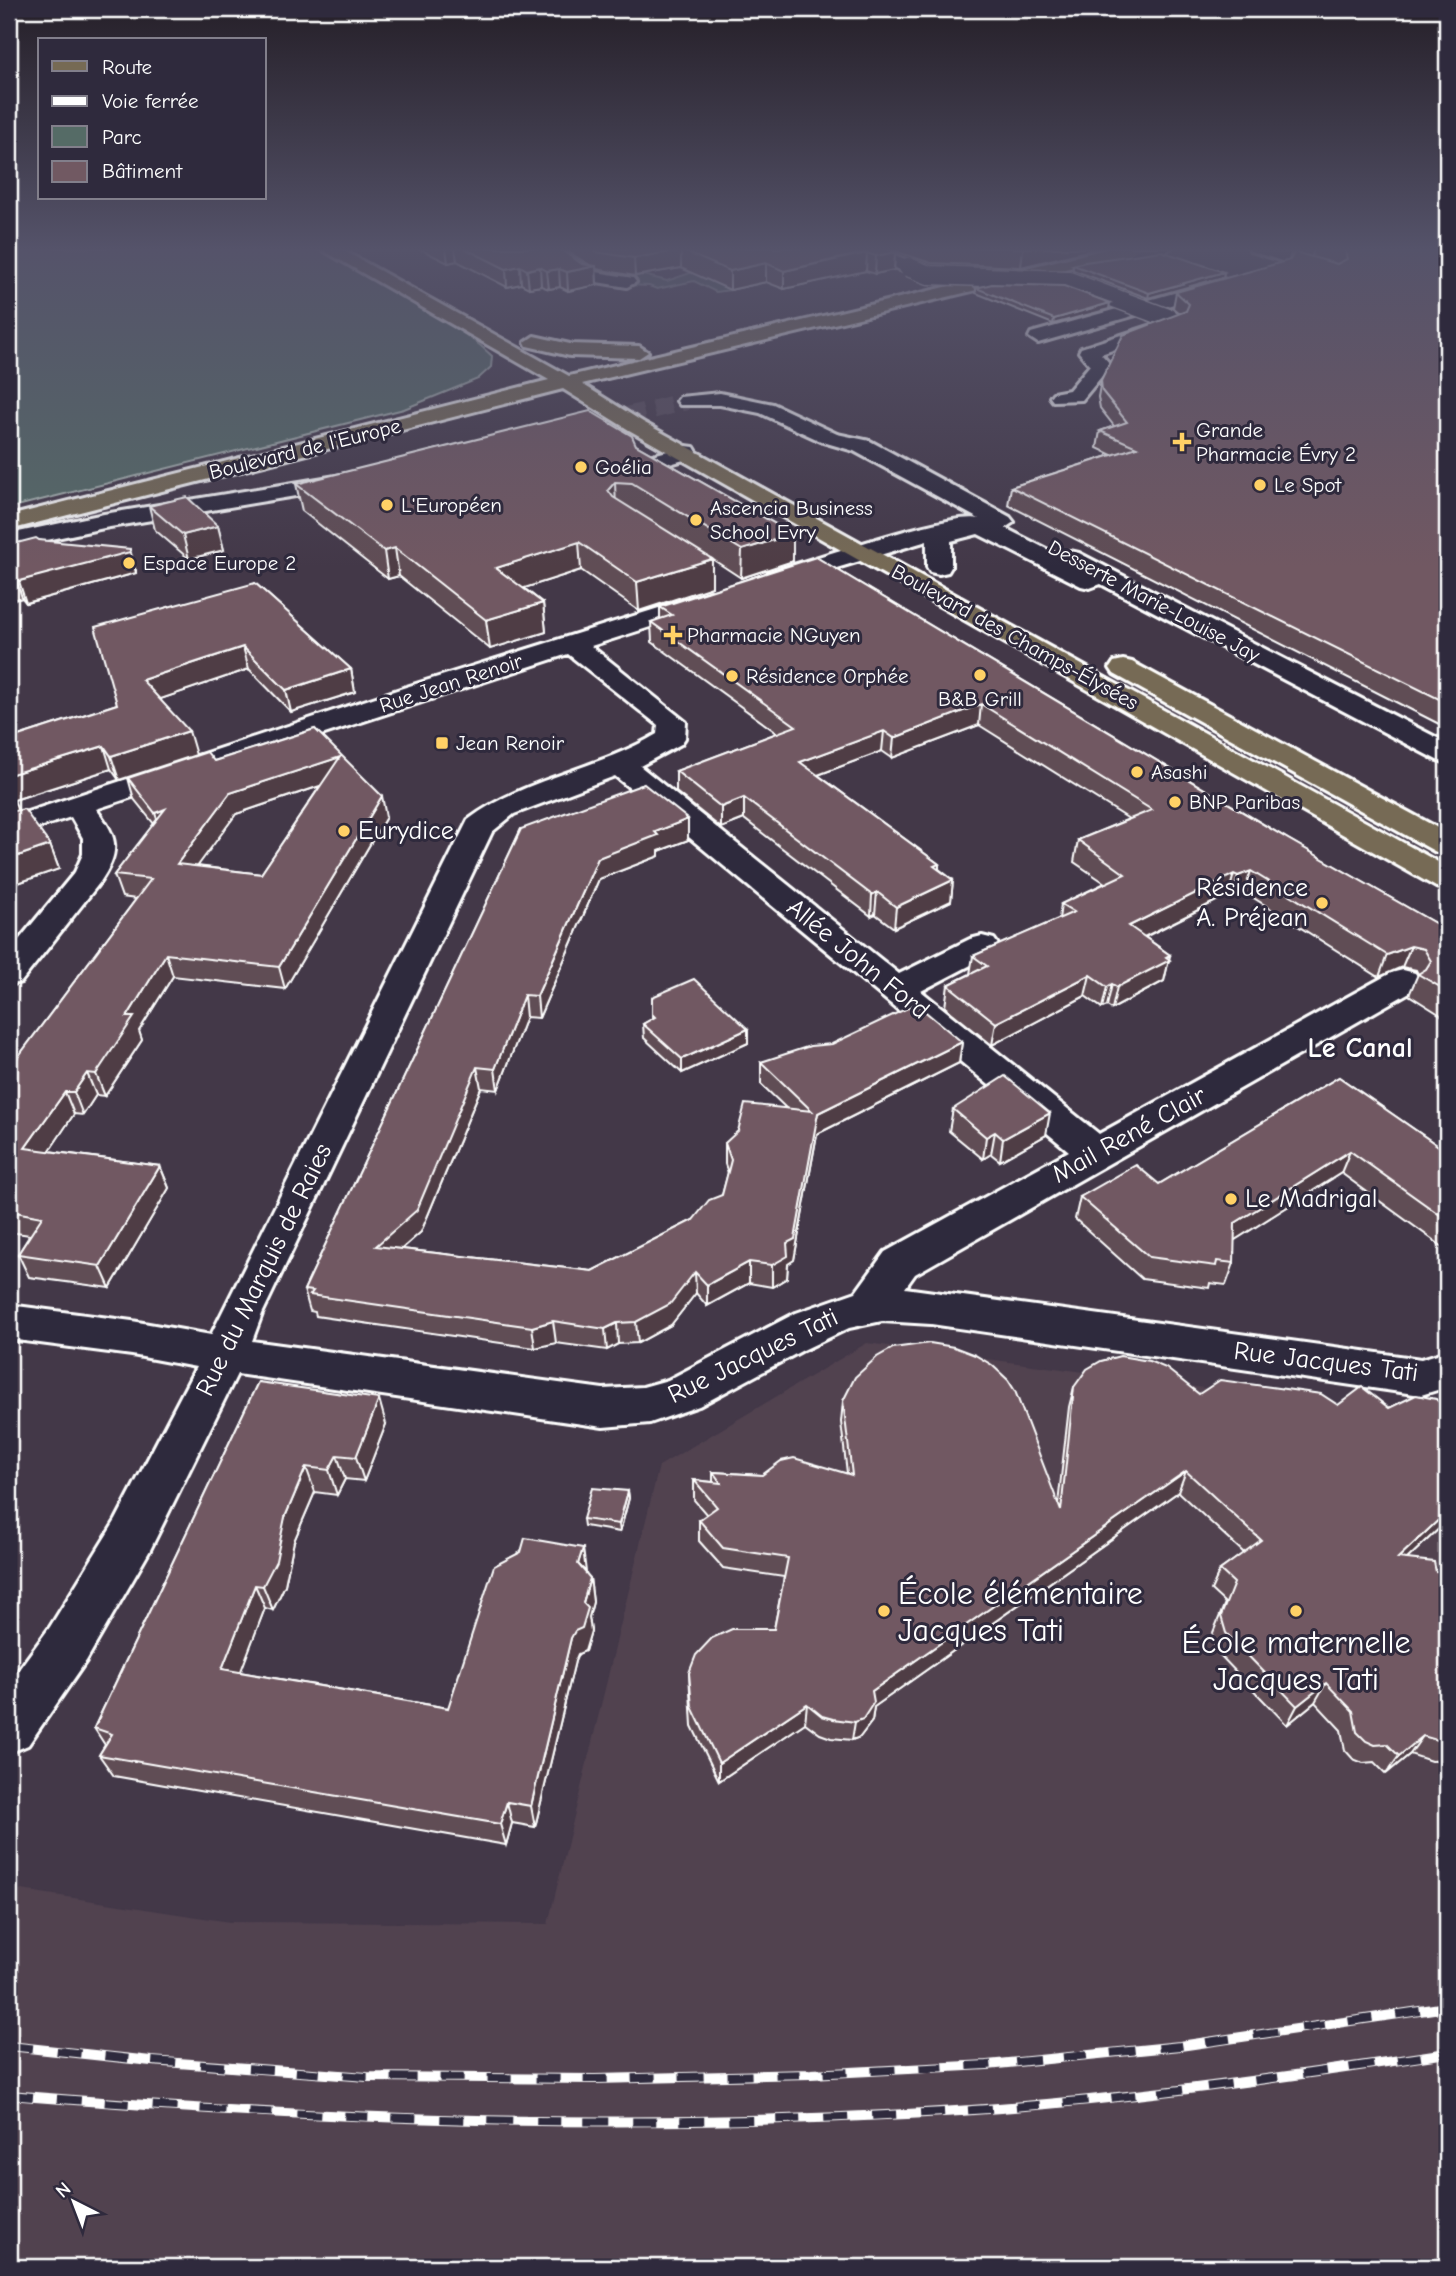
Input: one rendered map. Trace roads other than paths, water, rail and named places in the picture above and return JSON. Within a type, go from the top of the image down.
[{"type":"main road","points":[[490,354],[491,366]]},
{"type":"main road","name":"Boulevard des Champs-Élysées","points":[[515,354],[615,414],[686,452],[864,538],[1447,880]]},
{"type":"main road","points":[[556,354],[627,388],[639,373],[661,356]]},
{"type":"main road","points":[[635,354],[661,356]]},
{"type":"main road","name":"Boulevard de l'Europe","points":[[9,508],[404,409],[668,354]]},
{"type":"main road","name":"Boulevard de l'Europe","points":[[9,523],[493,401],[559,379]]},
{"type":"main road","points":[[404,409],[461,387]]},
{"type":"main road","points":[[493,401],[555,401],[583,404],[615,414]]},
{"type":"main road","name":"Boulevard des Champs-Élysées","points":[[895,542],[974,586]]},
{"type":"main road","name":"Boulevard des Champs-Élysées","points":[[1104,658],[1447,845]]},
{"type":"street","points":[[1060,397],[1075,396],[1101,365],[1090,354]]},
{"type":"street","name":"Desserte Marie-Louise Jay","points":[[687,401],[720,399],[750,403],[830,438],[862,446],[909,470],[923,481],[1447,754]]},
{"type":"street","points":[[674,480],[646,464],[686,452]]},
{"type":"street","points":[[9,541],[104,521],[364,478]]},
{"type":"street","points":[[104,521],[139,491]]},
{"type":"street","name":"Rue Jean Renoir","points":[[9,828],[818,564],[864,538],[895,542],[955,525],[972,524],[991,530],[1090,581]]},
{"type":"street","points":[[939,567],[937,544],[941,536],[958,530],[971,530],[1059,575],[1124,586]]},
{"type":"street","points":[[786,545],[854,585]]},
{"type":"street","points":[[572,644],[672,722],[671,738],[641,756],[619,764]]},
{"type":"street","name":"Rue du Marquis de Raies","points":[[9,1727],[68,1644],[133,1535],[225,1355],[241,1314],[479,827],[503,808],[619,764]]},
{"type":"street","name":"Allée John Ford","points":[[619,764],[1097,1153]]},
{"type":"street","points":[[9,974],[100,858],[101,839],[78,806]]},
{"type":"street","points":[[895,990],[982,946]]},
{"type":"street","name":"Mail René Clair","points":[[870,1305],[900,1263],[1403,981]]},
{"type":"street","name":"Rue Jacques Tati","points":[[9,1322],[603,1408],[654,1404],[694,1388],[795,1332],[833,1315],[870,1305],[931,1307],[1421,1377],[1447,1369]]},
{"type":"tunnel","points":[[599,423],[687,401]]},
{"type":"tunnel","points":[[590,425],[606,421]]},
{"type":"railway","points":[[9,2046],[151,2061],[367,2077],[595,2079],[811,2074],[987,2065],[1180,2046],[1447,2007]]},
{"type":"railway","points":[[9,2095],[233,2110],[458,2120],[795,2119],[975,2110],[1110,2098],[1447,2053]]},
{"type":"place","name":"Grande Pharmacie Évry 2","points":[[1182,442]]},
{"type":"place","name":"Goélia","points":[[581,467]]},
{"type":"place","name":"Le Spot","points":[[1260,485]]},
{"type":"place","name":"L'Européen","points":[[387,505]]},
{"type":"place","name":"Ascencia Business School Evry","points":[[696,520]]},
{"type":"place","name":"Espace Europe 2","points":[[129,563]]},
{"type":"place","name":"Pharmacie NGuyen","points":[[673,635]]},
{"type":"place","name":"B&B Grill","points":[[980,675]]},
{"type":"place","name":"Résidence Orphée","points":[[732,676]]},
{"type":"place","name":"Jean Renoir","points":[[442,743]]},
{"type":"place","name":"Asashi","points":[[1137,772]]},
{"type":"place","name":"BNP Paribas","points":[[1175,802]]},
{"type":"place","name":"Eurydice","points":[[344,831]]},
{"type":"place","name":"Résidence A. Préjean","points":[[1322,903]]},
{"type":"place","name":"Le Madrigal","points":[[1231,1199]]},
{"type":"place","name":"École élémentaire Jacques Tati","points":[[884,1611]]},
{"type":"place","name":"École maternelle Jacques Tati","points":[[1296,1611]]},
{"type":"district","name":"Le Canal","points":[[1360,1048]]}]
